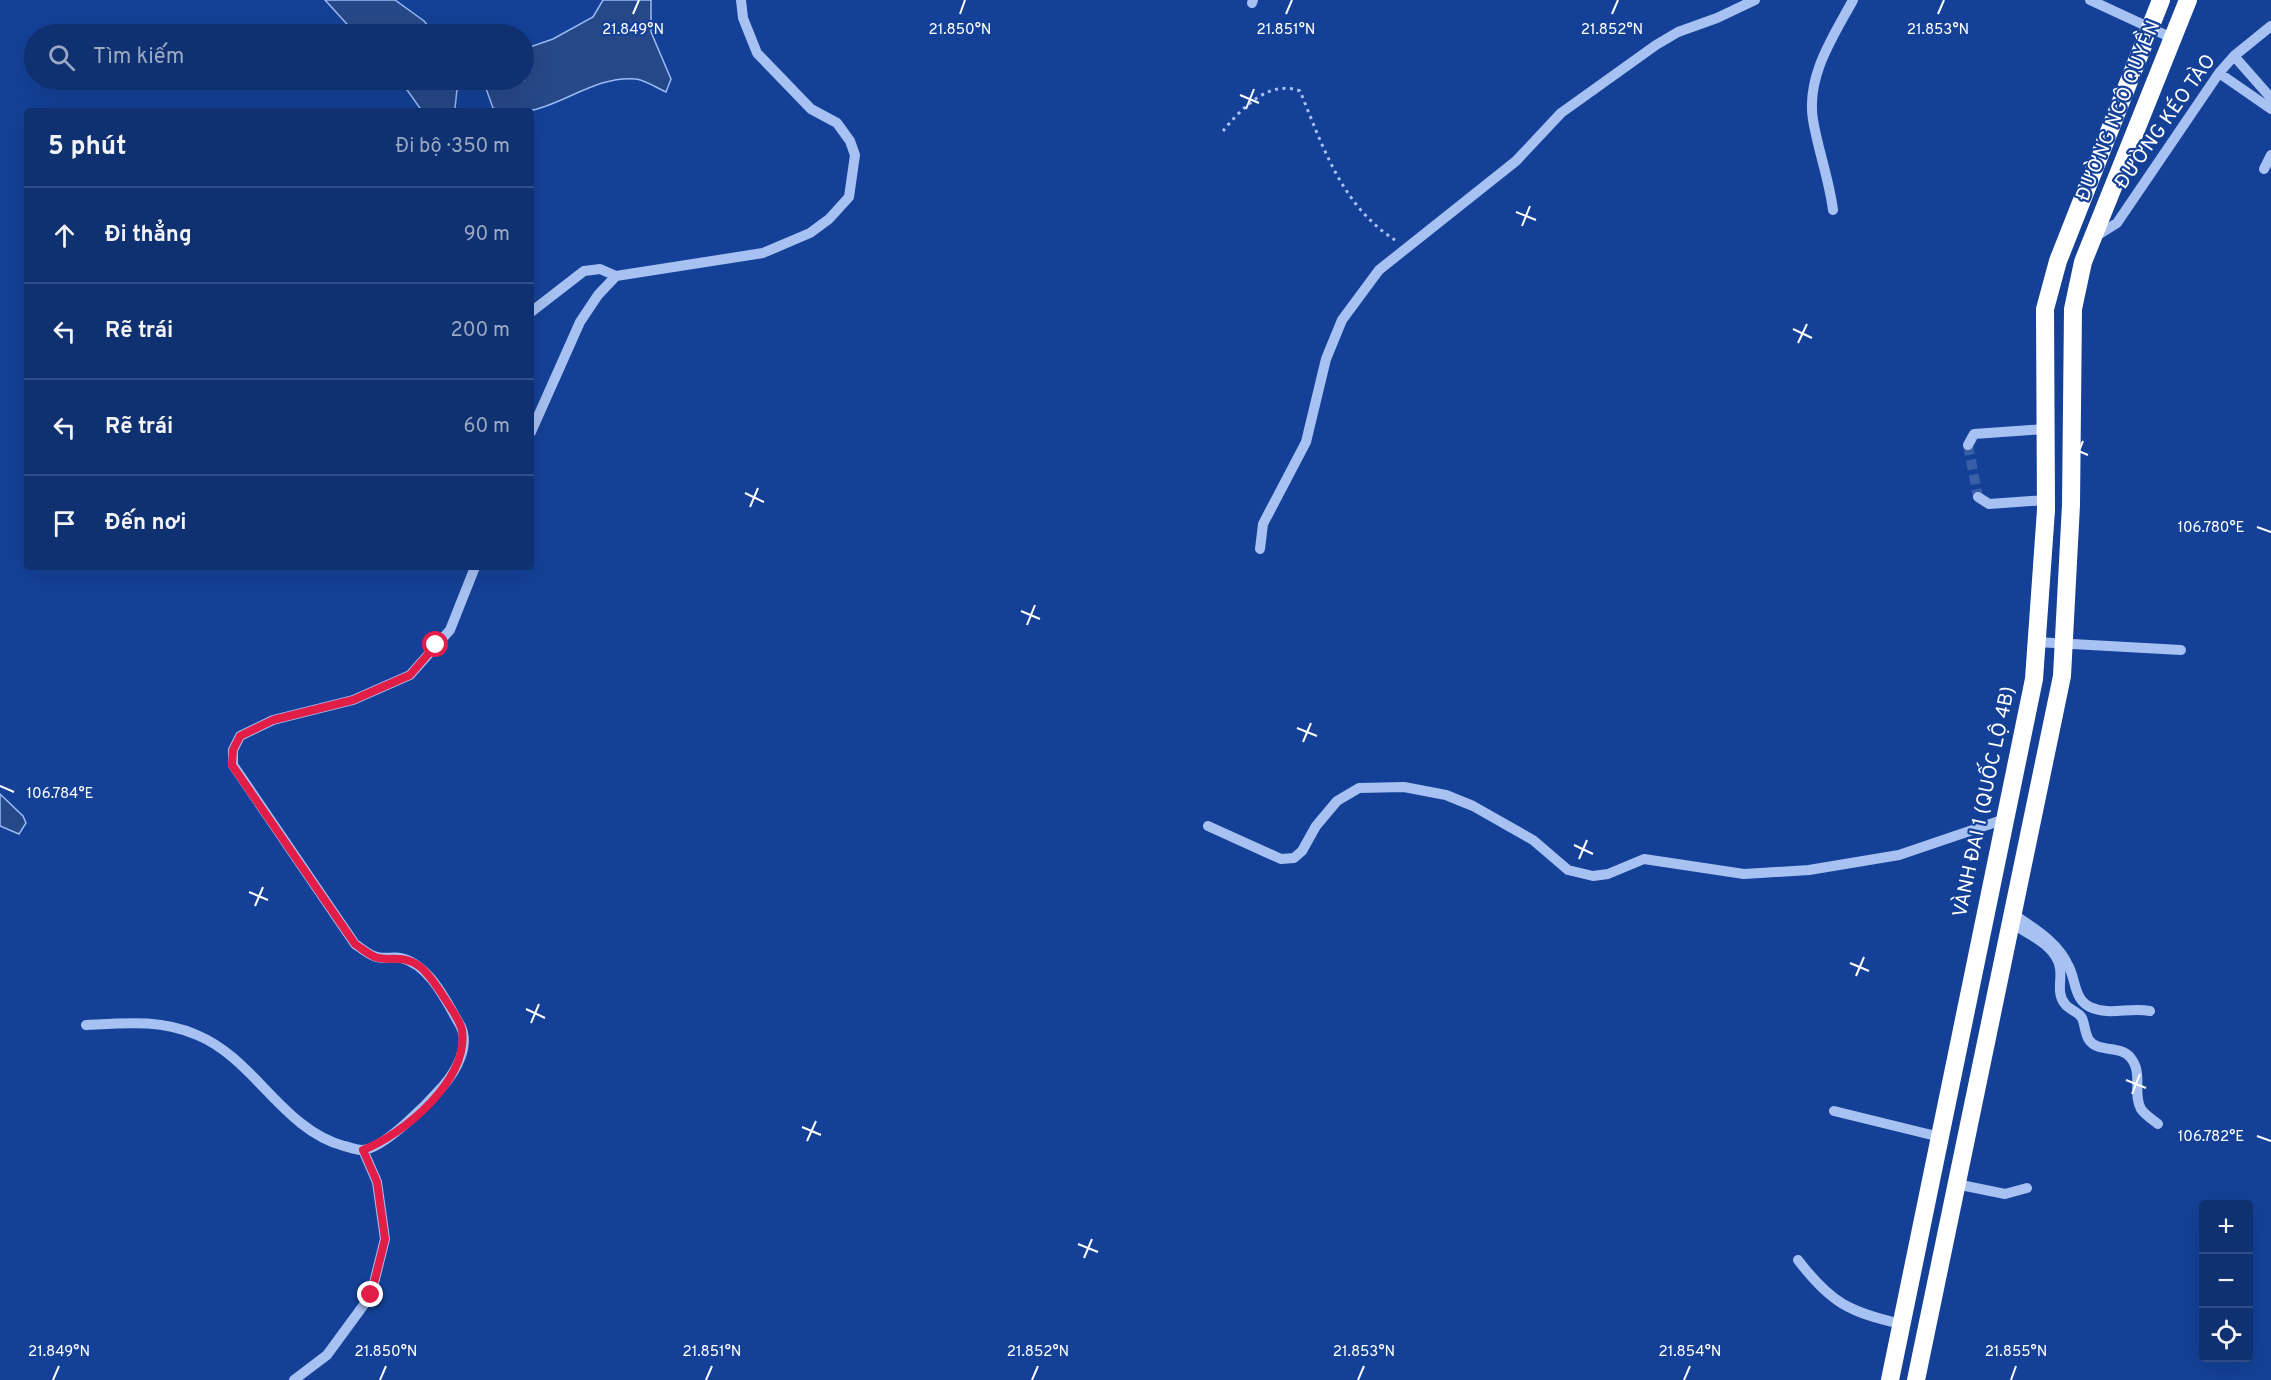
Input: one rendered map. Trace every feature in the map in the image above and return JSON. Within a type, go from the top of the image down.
[{"type":"highway","name":"ĐƯỜNG NGÔ QUYỀN","points":[[2071,229],[2161,0]]},
{"type":"highway","name":"ĐƯỜNG NGÔ QUYỀN","points":[[2092,239],[2188,0]]},
{"type":"highway","name":"VÀNH ĐAI 1 (QUỐC LỘ 4B)","points":[[1890,1380],[2034,679],[2046,500],[2046,309],[2058,261],[2071,229]]},
{"type":"highway","points":[[1916,1380],[2062,676],[2071,505],[2073,309],[2083,262],[2092,239]]},
{"type":"street","points":[[534,310],[584,271],[600,269],[616,276],[763,253],[810,233],[829,219],[849,197],[855,155],[850,141],[837,123],[811,109],[757,53],[742,18],[741,0]]},
{"type":"street","points":[[1260,549],[1263,524],[1306,442],[1326,359],[1342,320],[1379,270],[1516,161],[1561,113],[1656,45],[1678,32],[1717,18],[1755,0]]},
{"type":"street","points":[[1833,210],[1823,156],[1812,119],[1815,81],[1820,60],[1853,0]]},
{"type":"street","points":[[2090,0],[2172,38]]},
{"type":"street","name":"ĐƯỜNG KÉO TÀO","points":[[2092,239],[2117,223],[2219,73],[2234,56],[2271,26]]},
{"type":"street","points":[[2234,56],[2271,98]]},
{"type":"street","points":[[2219,73],[2271,109]]},
{"type":"street","points":[[2264,168],[2271,156]]},
{"type":"street","points":[[534,425],[580,322],[598,295],[616,276]]},
{"type":"street","points":[[1968,445],[1974,434],[2045,429]]},
{"type":"street","points":[[1978,497],[1989,504],[2046,500]]},
{"type":"street","points":[[86,1025],[156,1022],[198,1035],[235,1057],[293,1117],[331,1142],[363,1150],[378,1144],[422,1111],[455,1072],[462,1053],[462,1028],[443,995],[420,966],[401,957],[375,957],[355,944],[232,765],[233,750],[240,736],[273,720],[353,700],[410,675],[450,630],[474,570]]},
{"type":"street","points":[[2036,642],[2181,650]]},
{"type":"street","points":[[1208,826],[1281,859],[1294,858],[1302,851],[1316,826],[1337,801],[1359,788],[1404,787],[1446,795],[1473,806],[1533,840],[1568,870],[1593,876],[1608,874],[1644,859],[1744,874],[1809,870],[1899,855],[2005,819]]},
{"type":"street","points":[[2012,918],[2059,948],[2070,969],[2077,995],[2088,1006],[2105,1012],[2127,1008],[2150,1011]]},
{"type":"street","points":[[2012,918],[2055,955],[2060,969],[2059,988],[2064,1004],[2080,1015],[2088,1039],[2096,1046],[2121,1051],[2130,1057],[2139,1078],[2137,1096],[2142,1111],[2158,1124]]},
{"type":"street","points":[[1834,1111],[1940,1137]]},
{"type":"street","points":[[294,1380],[327,1355],[371,1295],[385,1239],[377,1182],[363,1150]]},
{"type":"street","points":[[1956,1184],[2005,1194],[2027,1188]]},
{"type":"street","points":[[1798,1260],[1817,1285],[1848,1309],[1901,1324]]},
{"type":"path","points":[[1222,131],[1240,110],[1275,88],[1290,87],[1300,92],[1328,160],[1354,204],[1378,228],[1407,247]]},
{"type":"water","points":[[325,0],[395,0],[427,24],[347,24]]},
{"type":"water","points":[[603,0],[651,0],[651,32],[671,79],[666,92],[636,79],[617,80],[599,84],[534,110],[534,108],[493,108],[487,90],[534,90],[534,46],[553,39],[593,17]]},
{"type":"water","points":[[407,90],[457,90],[455,108],[420,108]]},
{"type":"water","points":[[0,794],[23,816],[26,823],[19,834],[0,826]]},
{"type":"tunnel","points":[[1968,445],[1978,497]]},
{"type":"route","points":[[371,1295],[385,1239],[377,1182],[363,1150],[378,1144],[422,1111],[455,1072],[462,1053],[462,1028],[443,995],[420,966],[401,957],[375,957],[355,944],[232,765],[233,750],[240,736],[273,720],[353,700],[410,675],[436,645]]}]
